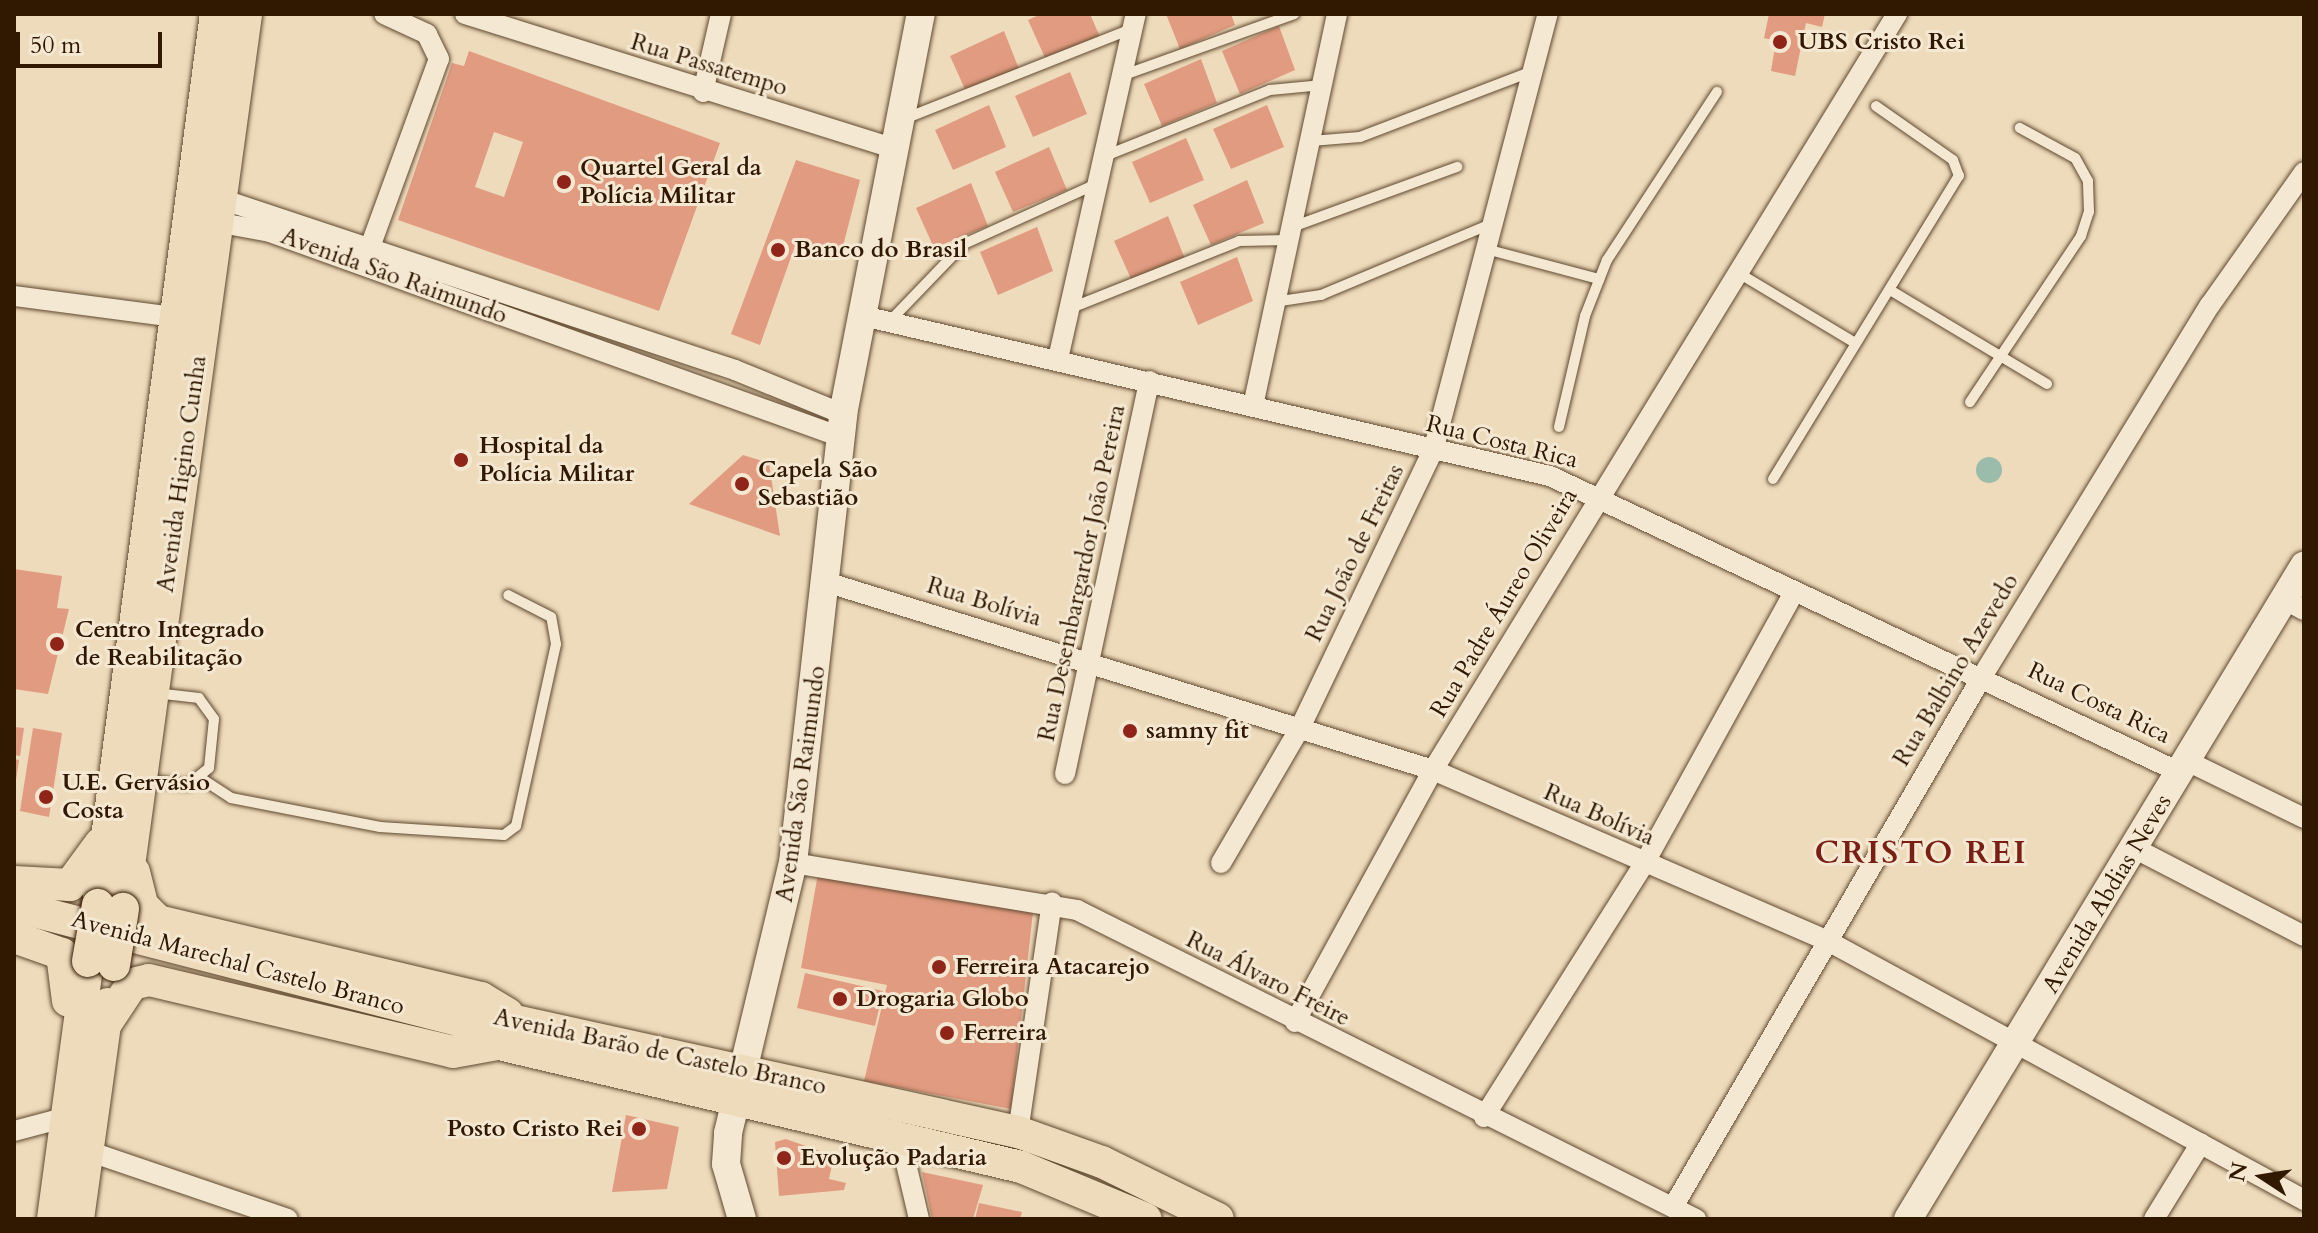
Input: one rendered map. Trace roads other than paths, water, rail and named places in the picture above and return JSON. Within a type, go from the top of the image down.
[{"type":"main road","name":"Avenida Higino Cunha","points":[[53,1219],[77,1042],[101,963],[110,907],[107,831],[173,317],[216,14]]},
{"type":"main road","name":"Avenida Higino Cunha","points":[[110,907],[130,855],[246,14]]},
{"type":"main road","points":[[14,882],[75,882],[107,831]]},
{"type":"main road","points":[[105,1025],[132,984],[149,980],[453,1052],[504,1032],[481,998],[158,921],[142,905],[130,855]]},
{"type":"main road","name":"Avenida Marechal Castelo Branco","points":[[14,906],[461,1021]]},
{"type":"main road","points":[[14,937],[47,944],[65,959],[77,1042]]},
{"type":"main road","name":"Avenida Higino Cunha","points":[[78,1219],[105,1025],[101,963]]},
{"type":"main road","name":"Avenida Barão de Castelo Branco","points":[[461,1021],[478,1039],[504,1032],[745,1069],[1018,1132],[1102,1162],[1218,1219]]},
{"type":"main road","name":"Avenida Barão de Castelo Branco","points":[[504,1032],[736,1101],[1021,1167],[1146,1219]]},
{"type":"street","points":[[367,257],[439,59],[427,34],[384,14]]},
{"type":"street","name":"Rua Passatempo","points":[[465,14],[703,92],[893,148]]},
{"type":"street","points":[[703,92],[721,14]]},
{"type":"street","name":"Avenida São Raimundo","points":[[742,1219],[726,1164],[736,1101],[793,863],[829,583],[842,426],[859,315],[921,14]]},
{"type":"street","points":[[1253,406],[1337,14]]},
{"type":"street","name":"Rua João de Freitas","points":[[1221,863],[1300,728],[1433,451],[1548,14]]},
{"type":"street","name":"Rua Padre Áureo Oliveira","points":[[1295,1022],[1433,770],[1735,271],[1897,14]]},
{"type":"street","points":[[1058,359],[1134,22]]},
{"type":"street","name":"Rua Balbino Azevedo","points":[[1673,1207],[1983,675],[2210,305],[2304,172]]},
{"type":"street","name":"Avenida São Raimundo","points":[[218,210],[367,257],[842,426]]},
{"type":"street","points":[[14,296],[173,317]]},
{"type":"street","name":"Rua Costa Rica","points":[[859,315],[1550,476],[1794,592],[2304,818]]},
{"type":"street","name":"Rua Desembargardor João Pereira","points":[[1065,774],[1093,662],[1149,381]]},
{"type":"street","name":"Avenida Abdias Neves","points":[[1908,1219],[2136,849],[2182,766],[2294,605],[2304,566]]},
{"type":"street","name":"Rua Bolívia","points":[[829,583],[1093,662],[1433,770],[1644,864],[1826,940],[2304,1200]]},
{"type":"street","points":[[1484,1117],[1644,864],[1794,592]]},
{"type":"street","points":[[2136,849],[2304,936]]},
{"type":"street","name":"Rua Álvaro Freire","points":[[793,863],[1052,902],[1696,1219]]},
{"type":"street","points":[[1018,1132],[1052,902]]},
{"type":"street","points":[[14,1131],[67,1117]]},
{"type":"street","points":[[900,1138],[919,1219]]},
{"type":"street","points":[[2154,1219],[2201,1143]]},
{"type":"street","points":[[88,1151],[288,1219]]},
{"type":"lane","points":[[1122,75],[1294,14]]},
{"type":"lane","points":[[899,120],[957,104],[1134,22]]},
{"type":"lane","points":[[1311,141],[1360,137],[1533,71]]},
{"type":"lane","points":[[1103,156],[1270,90],[1323,85]]},
{"type":"lane","points":[[1559,427],[1599,279],[1717,92]]},
{"type":"lane","points":[[1773,479],[1960,173],[1927,138],[1876,106]]},
{"type":"lane","points":[[1970,402],[2081,236],[2089,212],[2088,181],[2075,158],[2020,128]]},
{"type":"lane","points":[[1069,309],[1239,241],[1289,234],[1457,167]]},
{"type":"lane","points":[[889,322],[964,244],[1097,183]]},
{"type":"lane","points":[[1274,302],[1321,295],[1493,223]]},
{"type":"lane","points":[[1486,249],[1599,279]]},
{"type":"lane","points":[[1735,271],[1855,343]]},
{"type":"lane","points":[[1890,290],[1998,358],[2047,384]]},
{"type":"lane","points":[[199,777],[231,798],[365,824],[504,835],[516,826],[556,644],[551,617],[508,595]]},
{"type":"lane","points":[[140,780],[188,785],[209,768],[214,719],[199,698],[152,693]]},
{"type":"place","name":"UBS Cristo Rei","points":[[1780,42]]},
{"type":"place","name":"Quartel Geral da Polícia Militar","points":[[564,182]]},
{"type":"place","name":"Banco do Brasil","points":[[778,250]]},
{"type":"place","name":"Hospital da Polícia Militar","points":[[461,460]]},
{"type":"place","name":"Capela São Sebastião","points":[[742,484]]},
{"type":"place","name":"Centro Integrado de Reabilitação","points":[[57,644]]},
{"type":"place","name":"samny fit","points":[[1130,731]]},
{"type":"place","name":"U.E. Gervásio Costa","points":[[46,797]]},
{"type":"place","name":"Ferreira Atacarejo","points":[[939,967]]},
{"type":"place","name":"Drogaria Globo","points":[[840,999]]},
{"type":"place","name":"Ferreira","points":[[947,1033]]},
{"type":"place","name":"Posto Cristo Rei","points":[[639,1129]]},
{"type":"place","name":"Evolução Padaria","points":[[784,1158]]},
{"type":"district","name":"CRISTO REI","points":[[1921,853]]}]
